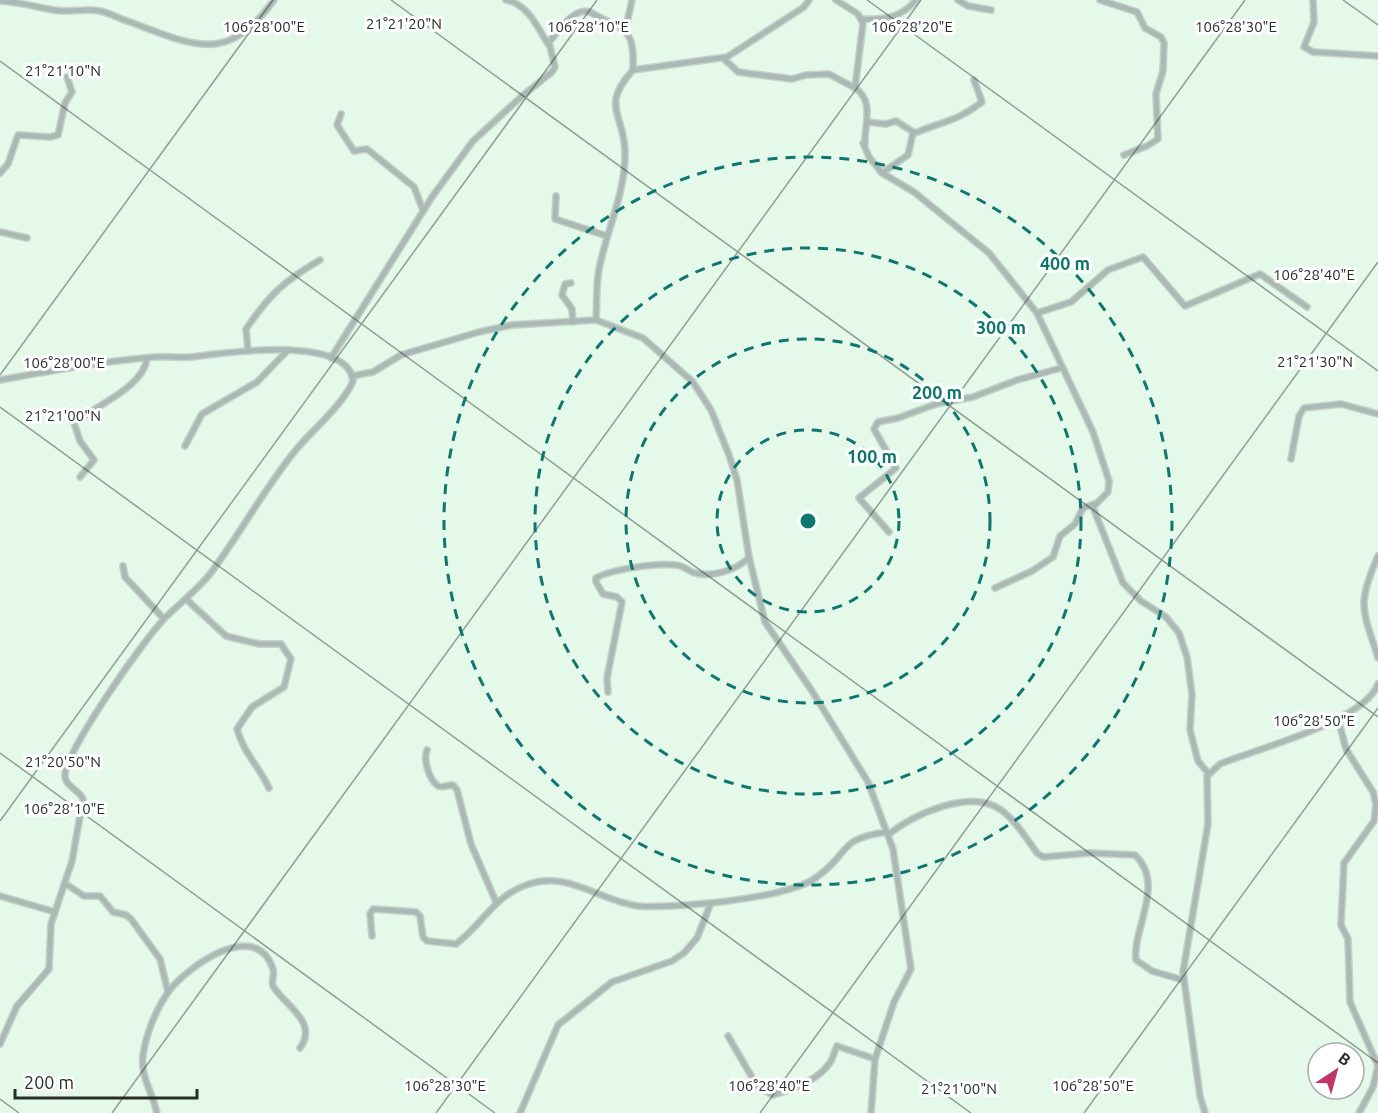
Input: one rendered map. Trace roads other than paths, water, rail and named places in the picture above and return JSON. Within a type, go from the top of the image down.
[{"type":"street","points":[[0,2],[34,4],[56,10],[101,11],[205,46],[215,46],[234,40],[274,0]]},
{"type":"street","points":[[331,358],[423,210],[473,141],[555,68],[548,44],[527,12],[514,1],[506,0]]},
{"type":"street","points":[[625,32],[632,0]]},
{"type":"street","points":[[633,70],[723,58],[804,7],[809,0]]},
{"type":"street","points":[[836,0],[862,19],[883,19],[903,13],[916,0]]},
{"type":"street","points":[[958,0],[972,7],[991,10]]},
{"type":"street","points":[[1100,0],[1137,12],[1145,28],[1161,37],[1164,43],[1163,71],[1156,94],[1158,139],[1147,147],[1124,155]]},
{"type":"street","points":[[1313,0],[1314,22],[1304,47],[1313,52],[1368,58],[1378,56]]},
{"type":"street","points":[[548,44],[567,22],[583,10],[625,32],[634,45],[633,70],[619,88],[615,103],[616,116],[624,135],[625,154],[621,191],[607,236],[598,277],[596,320]]},
{"type":"street","points":[[855,88],[862,45],[862,19]]},
{"type":"street","points":[[723,58],[738,72],[792,79],[806,75],[829,74],[855,88],[866,100],[867,122],[865,144],[863,143],[869,157],[882,173],[914,192],[989,253],[1037,313],[1093,432],[1109,481],[1108,492],[1094,504],[1083,508],[1075,524],[1060,536],[1053,557],[1032,571],[995,588]]},
{"type":"street","points":[[0,173],[8,164],[18,135],[50,137],[58,135],[64,103],[72,92],[67,77]]},
{"type":"street","points":[[913,133],[946,124],[980,104],[982,101],[974,80]]},
{"type":"street","points":[[341,114],[337,124],[354,151],[367,149],[412,184],[423,210]]},
{"type":"street","points":[[867,122],[886,124],[896,121],[913,133]]},
{"type":"street","points":[[882,173],[908,155],[913,133]]},
{"type":"street","points":[[556,196],[555,219],[607,236]]},
{"type":"street","points":[[0,232],[27,238]]},
{"type":"street","points":[[1037,313],[1071,302],[1108,270],[1143,257],[1185,306],[1260,274],[1306,307]]},
{"type":"street","points":[[249,351],[246,329],[266,302],[284,282],[320,260]]},
{"type":"street","points":[[571,283],[566,284],[562,295],[572,309],[573,322]]},
{"type":"street","points":[[352,376],[373,372],[401,355],[479,332],[512,325],[596,320],[643,338],[693,382],[711,410],[729,455],[738,488],[748,557],[765,622],[862,772],[888,833],[896,864],[911,969],[891,1008],[875,1059],[871,1113]]},
{"type":"street","points":[[186,446],[202,414],[258,382],[288,350]]},
{"type":"street","points":[[0,380],[84,365],[147,358],[288,350],[331,358],[346,367],[352,376],[351,386],[295,452],[210,574],[187,600],[164,619],[118,679],[67,767],[65,781],[82,799],[80,827],[66,884],[51,924],[49,969],[17,1006],[0,1043]]},
{"type":"street","points":[[80,477],[94,460],[80,441],[74,423],[139,377],[146,366],[147,358]]},
{"type":"street","points":[[889,532],[859,498],[896,468],[874,429],[878,422],[898,418],[936,404],[973,397],[1017,380],[1061,368]]},
{"type":"street","points":[[1291,459],[1299,416],[1304,408],[1341,404],[1378,414]]},
{"type":"street","points":[[1094,504],[1095,515],[1123,583],[1142,601],[1166,617],[1179,633],[1187,657],[1192,694],[1191,736],[1197,761],[1209,774],[1208,824],[1183,980],[1200,1096],[1205,1113]]},
{"type":"street","points":[[1378,556],[1364,590],[1362,603],[1378,658]]},
{"type":"street","points":[[608,692],[607,678],[623,604],[620,598],[603,594],[599,590],[596,578],[612,572],[671,564],[695,573],[718,572],[741,565],[748,557]]},
{"type":"street","points":[[123,566],[125,577],[164,619]]},
{"type":"street","points":[[187,600],[226,636],[259,644],[281,644],[291,659],[284,687],[252,707],[237,729],[244,749],[265,776],[269,788]]},
{"type":"street","points":[[1209,774],[1220,764],[1338,719],[1369,699],[1378,684]]},
{"type":"street","points":[[1338,719],[1346,749],[1372,792],[1376,804],[1374,821],[1344,863],[1341,925],[1348,939],[1350,1002],[1378,1066],[1373,1087],[1359,1113]]},
{"type":"street","points":[[427,750],[425,763],[437,784],[441,787],[453,785],[457,790],[471,844],[496,902]]},
{"type":"street","points":[[372,936],[370,914],[373,909],[406,911],[419,914],[423,937],[427,941],[456,944],[508,892],[531,883],[557,880],[637,906],[711,903],[790,888],[813,880],[852,840],[888,833],[914,816],[973,801],[985,802],[1000,810],[1043,857],[1080,854],[1135,855],[1143,867],[1148,891],[1136,960],[1152,971],[1183,980]]},
{"type":"street","points":[[66,884],[84,896],[102,897],[113,912],[126,915],[131,919],[160,959],[168,992]]},
{"type":"street","points":[[0,896],[55,912]]},
{"type":"street","points":[[520,1113],[558,1024],[612,982],[672,961],[684,953],[697,938],[711,903]]},
{"type":"street","points":[[157,1113],[144,1072],[143,1056],[155,1016],[168,992],[202,961],[224,949],[240,946],[261,952],[274,972],[273,986],[298,1015],[308,1032],[300,1048]]},
{"type":"street","points":[[728,1036],[757,1086],[773,1095],[793,1090],[828,1066],[837,1046],[875,1059]]}]
